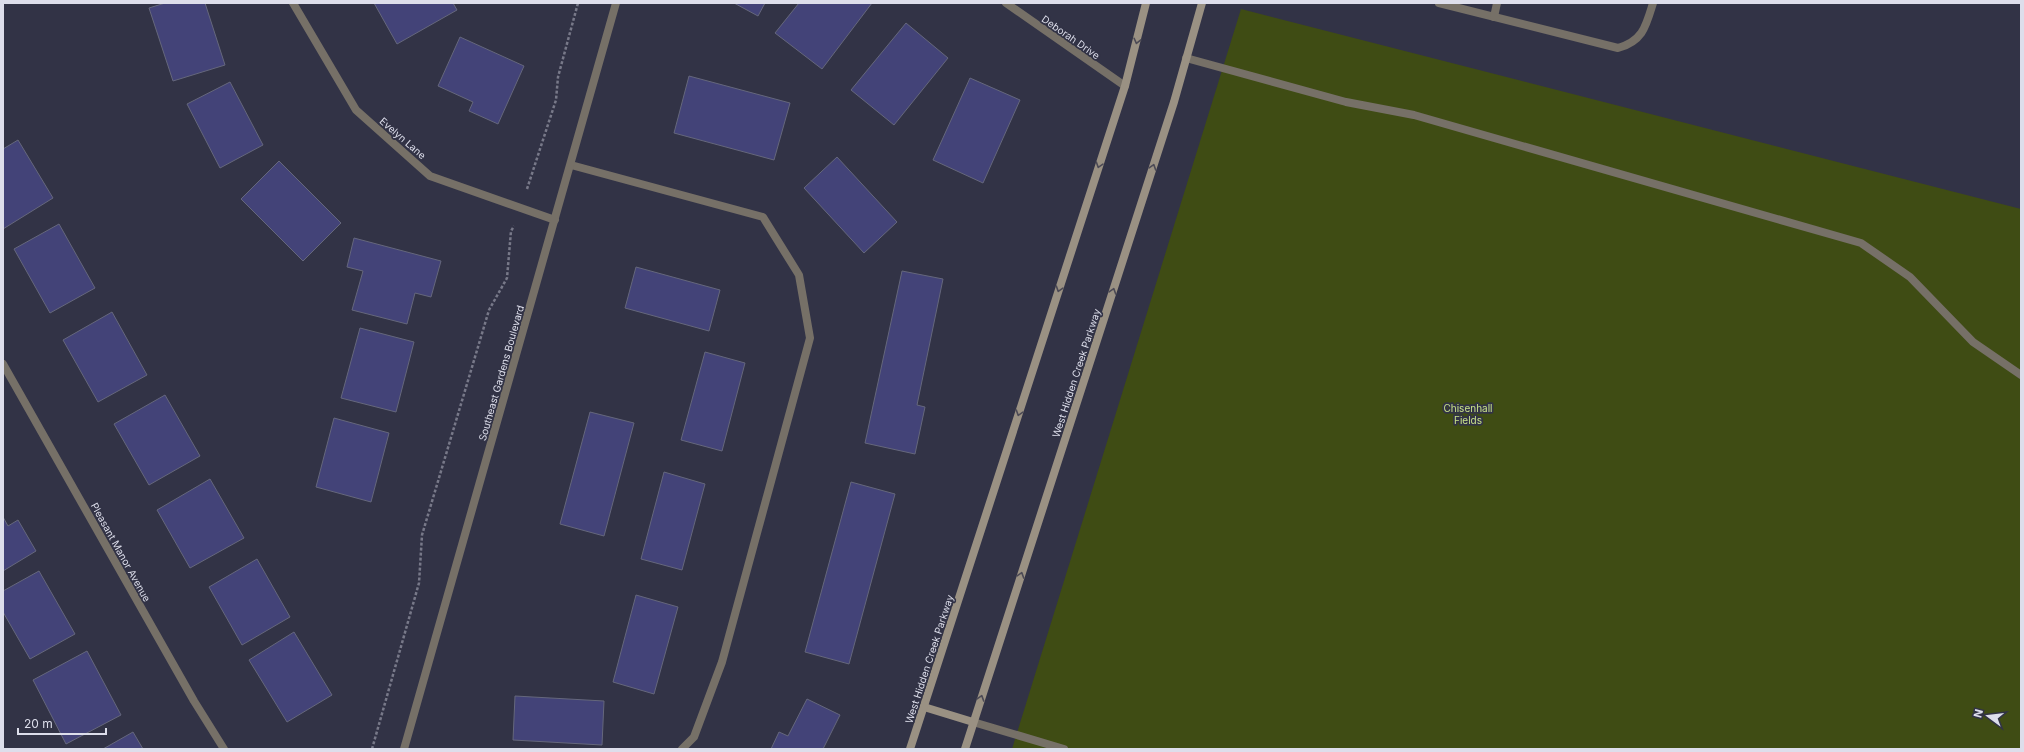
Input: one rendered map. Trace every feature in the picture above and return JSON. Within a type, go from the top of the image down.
[{"type":"main road","name":"West Hidden Creek Parkway","points":[[910,749],[1125,86],[1146,3]]},
{"type":"main road","name":"West Hidden Creek Parkway","points":[[966,749],[973,722],[1174,102],[1202,3]]},
{"type":"main road","points":[[924,707],[973,722]]},
{"type":"street","name":"Evelyn Lane","points":[[293,3],[356,110],[430,176],[555,220]]},
{"type":"street","name":"Southeast Gardens Boulevard","points":[[404,749],[616,3]]},
{"type":"street","name":"Deborah Drive","points":[[1006,3],[1125,86]]},
{"type":"street","points":[[1439,3],[1618,48],[1632,44],[1646,26],[1653,3]]},
{"type":"street","points":[[1494,17],[1497,3]]},
{"type":"street","points":[[1186,58],[1346,102],[1414,115],[1861,244],[1910,277],[1973,342],[2021,375]]},
{"type":"street","points":[[571,165],[763,218],[799,275],[810,338],[722,662],[694,737],[682,749]]},
{"type":"street","name":"Pleasant Manor Avenue","points":[[3,364],[194,701],[224,749]]},
{"type":"street","points":[[973,722],[1064,749]]},
{"type":"path","points":[[372,749],[419,583],[422,535],[489,310],[507,278],[511,232],[533,174],[556,100],[558,77],[578,3]]},
{"type":"green space","name":"Chisenhall Fields","points":[[1241,9],[2021,209],[2021,749],[1012,749]]},
{"type":"building","points":[[165,3],[205,3],[225,65],[173,81],[149,8]]},
{"type":"building","points":[[374,3],[453,3],[457,10],[397,44]]},
{"type":"building","points":[[734,3],[765,3],[758,16]]},
{"type":"building","points":[[799,3],[872,3],[822,69],[775,33]]},
{"type":"building","points":[[906,23],[948,58],[894,125],[851,90]]},
{"type":"building","points":[[460,37],[524,66],[498,124],[469,111],[473,102],[438,86]]},
{"type":"building","points":[[689,76],[790,103],[774,160],[674,133]]},
{"type":"building","points":[[970,78],[1020,100],[983,183],[933,160]]},
{"type":"building","points":[[230,82],[263,145],[220,168],[187,104]]},
{"type":"building","points":[[18,140],[53,198],[3,229],[3,149]]},
{"type":"building","points":[[837,157],[897,222],[864,253],[804,188]]},
{"type":"building","points":[[279,161],[341,223],[303,261],[241,199]]},
{"type":"building","points":[[59,224],[95,288],[50,313],[14,249]]},
{"type":"building","points":[[354,238],[441,261],[431,297],[415,293],[407,324],[352,310],[363,271],[347,267]]},
{"type":"building","points":[[636,267],[720,290],[709,331],[625,308]]},
{"type":"building","points":[[902,271],[943,279],[917,405],[925,407],[915,454],[865,443]]},
{"type":"building","points":[[112,312],[147,375],[98,402],[63,340]]},
{"type":"building","points":[[360,328],[414,342],[396,412],[341,398]]},
{"type":"building","points":[[705,352],[745,363],[722,451],[681,440]]},
{"type":"building","points":[[165,395],[200,456],[149,485],[114,424]]},
{"type":"building","points":[[590,412],[634,423],[604,536],[560,524]]},
{"type":"building","points":[[334,418],[389,433],[371,502],[316,487]]},
{"type":"building","points":[[664,472],[705,484],[682,570],[641,559]]},
{"type":"building","points":[[210,479],[244,538],[190,568],[157,510]]},
{"type":"building","points":[[851,482],[895,494],[849,664],[805,652]]},
{"type":"building","points":[[3,517],[8,526],[18,520],[36,551],[3,571]]},
{"type":"building","points":[[257,559],[290,617],[242,645],[209,587]]},
{"type":"building","points":[[39,571],[75,634],[30,659],[3,612],[3,591]]},
{"type":"building","points":[[636,595],[678,607],[654,694],[613,682]]},
{"type":"building","points":[[294,632],[332,695],[287,722],[249,660]]},
{"type":"building","points":[[87,651],[121,715],[66,744],[33,680]]},
{"type":"building","points":[[515,696],[604,701],[602,745],[513,740]]},
{"type":"building","points":[[807,699],[840,715],[823,749],[771,749],[779,732],[788,736]]},
{"type":"building","points":[[133,732],[143,749],[103,749]]}]
